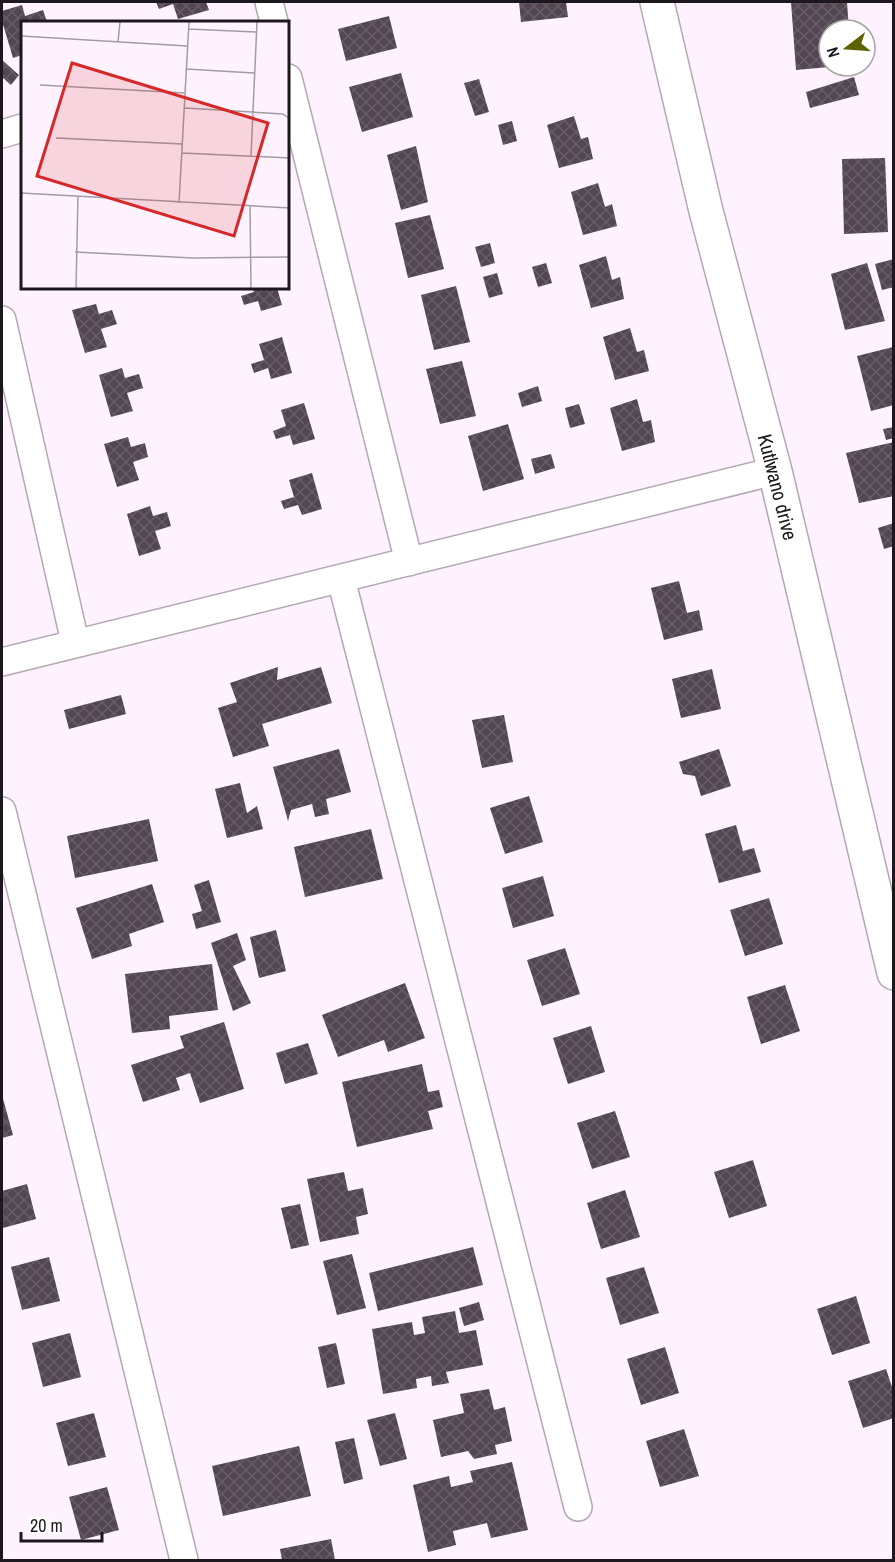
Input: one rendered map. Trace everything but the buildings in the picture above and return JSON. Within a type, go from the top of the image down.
[{"type":"street","points":[[269,2],[274,21]]},
{"type":"street","name":"Kutlwano drive","points":[[657,2],[706,211],[775,471],[894,974]]},
{"type":"street","points":[[290,86],[409,562]]},
{"type":"street","points":[[2,134],[21,128]]},
{"type":"street","points":[[2,320],[75,642]]},
{"type":"street","points":[[2,662],[75,642],[341,579],[775,471]]},
{"type":"street","points":[[341,579],[578,1507]]},
{"type":"street","points":[[2,811],[184,1560]]}]
